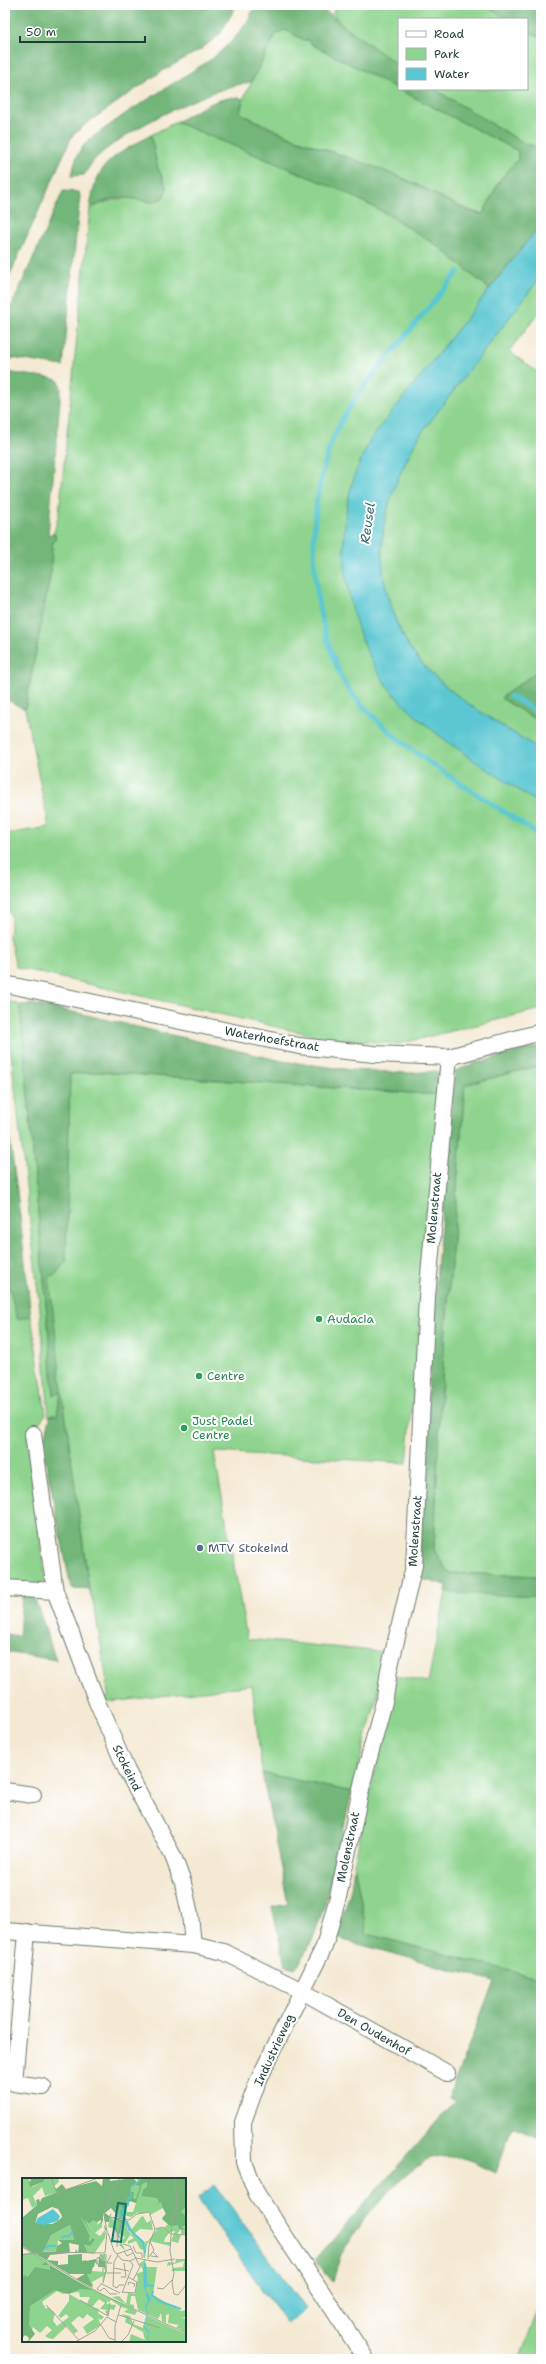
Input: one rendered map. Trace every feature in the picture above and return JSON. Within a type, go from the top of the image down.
[{"type":"street","name":"Waterhoefstraat","points":[[5,984],[298,1046],[374,1054],[449,1057],[541,1032]]},
{"type":"street","name":"Molenstraat","points":[[302,1991],[324,1947],[338,1897],[363,1780],[385,1698],[389,1670],[414,1566],[427,1297],[449,1057]]},
{"type":"street","name":"Stokeind","points":[[33,1434],[51,1577],[55,1591],[97,1702],[127,1771],[173,1856],[185,1890],[193,1945]]},
{"type":"street","points":[[5,1588],[55,1591]]},
{"type":"street","points":[[5,1791],[32,1795]]},
{"type":"street","points":[[5,1931],[193,1945],[224,1952],[302,1991]]},
{"type":"street","points":[[27,1932],[14,2083],[43,2087]]},
{"type":"street","name":"Den Oudenhof","points":[[302,1991],[447,2074]]},
{"type":"street","name":"Industrieweg","points":[[302,1991],[258,2081],[243,2122],[244,2162],[257,2194],[366,2359]]},
{"type":"green space","points":[[5,5],[237,5],[220,34],[200,50],[162,71],[87,123],[72,136],[5,286]]},
{"type":"green space","points":[[255,5],[301,5],[322,10],[332,15],[339,22],[398,65],[398,89],[311,44],[309,40],[304,40],[285,30],[276,34],[251,82],[214,92],[169,111],[127,135],[110,147],[94,160],[84,175],[71,176],[77,156],[86,142],[125,114],[213,58],[231,42],[247,23]]},
{"type":"green space","points":[[335,5],[483,5],[506,18],[398,18],[398,65],[339,22],[333,13]]},
{"type":"green space","points":[[483,5],[541,5],[541,38],[528,31],[528,18],[506,18]]},
{"type":"green space","points":[[285,30],[304,40],[309,40],[311,44],[518,151],[518,159],[500,180],[483,214],[468,210],[407,180],[291,137],[240,113],[243,99],[276,34]]},
{"type":"green space","points":[[528,31],[541,38],[541,146],[527,145],[436,90],[528,90]]},
{"type":"green space","points":[[400,90],[436,90],[527,145],[541,146],[541,224],[489,289],[441,248],[387,214],[345,192],[176,122],[208,104],[226,98],[243,99],[240,113],[261,124],[282,134],[370,165],[413,183],[468,211],[483,214],[500,180],[518,159],[518,151]]},
{"type":"green space","points":[[176,122],[345,192],[387,214],[441,248],[489,289],[349,497],[345,528],[348,589],[420,719],[541,805],[541,1009],[399,1044],[325,1038],[16,967],[9,937],[11,918],[5,892],[5,834],[49,827],[25,709],[51,571],[52,545],[56,537],[54,533],[59,513],[90,208],[114,200],[128,198],[153,203],[167,188],[157,166],[151,135]]},
{"type":"green space","points":[[151,135],[157,166],[167,188],[163,198],[148,201],[117,198],[90,208],[97,180],[108,162],[126,149]]},
{"type":"green space","points":[[63,191],[79,192],[80,196],[63,366],[5,357],[5,321]]},
{"type":"green space","points":[[541,276],[541,310],[509,351],[541,375],[541,668],[501,698],[541,723],[541,750],[467,703],[440,681],[415,656],[405,640],[390,605],[383,568],[382,550],[385,519],[392,494],[407,458],[419,436]]},
{"type":"green space","points":[[5,372],[51,378],[59,381],[61,389],[48,535],[54,533],[56,537],[52,545],[51,571],[25,709],[9,701],[5,674]]},
{"type":"green space","points":[[541,668],[541,723],[501,698]]},
{"type":"green space","points":[[5,1000],[20,1005],[54,1395],[49,1275],[66,1262],[70,1074],[98,1072],[440,1095],[407,1463],[214,1452],[247,1639],[385,1652],[377,1696],[352,1792],[262,1773],[252,1685],[103,1703],[109,1694],[95,1610],[89,1589],[62,1392],[57,1415],[51,1415],[49,1417],[41,1319]]},
{"type":"green space","points":[[33,1004],[87,1015],[282,1061],[352,1070],[410,1073],[435,1071],[440,1073],[440,1095],[98,1072],[70,1074],[66,1262],[55,1275],[49,1276],[62,1390],[89,1589],[71,1588],[41,1438],[46,1434],[51,1415],[57,1415],[61,1391],[54,1395],[20,1005]]},
{"type":"green space","points":[[541,1046],[541,1065],[465,1085],[440,1405],[434,1550],[449,1573],[541,1576],[541,1597],[446,1592],[447,1585],[418,1578],[432,1324],[455,1071],[472,1064]]},
{"type":"green space","points":[[541,1065],[541,1576],[448,1573],[434,1550],[440,1405],[465,1084]]},
{"type":"green space","points":[[5,1105],[17,1191],[31,1316],[17,1319],[5,1270]]},
{"type":"green space","points":[[5,1270],[17,1318],[31,1316],[46,1414],[27,1438],[46,1583],[5,1582]]},
{"type":"green space","points":[[446,1592],[541,1597],[541,1979],[367,1934],[366,1931],[354,1864],[396,1676],[428,1682]]},
{"type":"green space","points":[[22,1595],[34,1596],[56,1660],[5,1652],[5,1634],[19,1636]]},
{"type":"green space","points":[[262,1773],[352,1792],[323,1911],[305,1954],[295,1968],[285,1965],[272,1907],[288,1904]]},
{"type":"green space","points":[[354,1864],[367,1934],[541,1979],[541,2139],[512,2127],[496,2173],[466,2160],[451,2157],[435,2158],[423,2163],[409,2172],[381,2200],[355,2232],[340,2258],[333,2282],[315,2260],[455,2101],[448,2098],[494,1981],[336,1938],[351,1889]]},
{"type":"green space","points":[[541,2303],[541,2359],[519,2359]]},
{"type":"water","name":"Reusel","points":[[541,224],[541,276],[419,436],[402,471],[388,507],[383,532],[382,550],[383,568],[390,605],[405,640],[415,656],[440,681],[467,703],[541,750],[541,805],[469,757],[434,731],[402,703],[385,683],[371,660],[360,634],[346,577],[344,549],[345,522],[349,496],[358,467],[370,440]]},
{"type":"water","points":[[215,2185],[306,2309],[287,2324],[197,2198]]},
{"type":"waterway","points":[[458,272],[364,387],[348,410],[335,434],[324,465],[315,519],[314,555],[319,604],[329,646],[340,674],[353,695],[373,717],[418,755],[541,837]]},
{"type":"waterway","points":[[510,696],[541,714]]},
{"type":"place","name":"Audacia","points":[[319,1319]]},
{"type":"place","name":"Centre","points":[[199,1376]]},
{"type":"place","name":"Just Padel Centre","points":[[184,1428]]},
{"type":"place","name":"MTV Stokeind","points":[[200,1548]]}]
